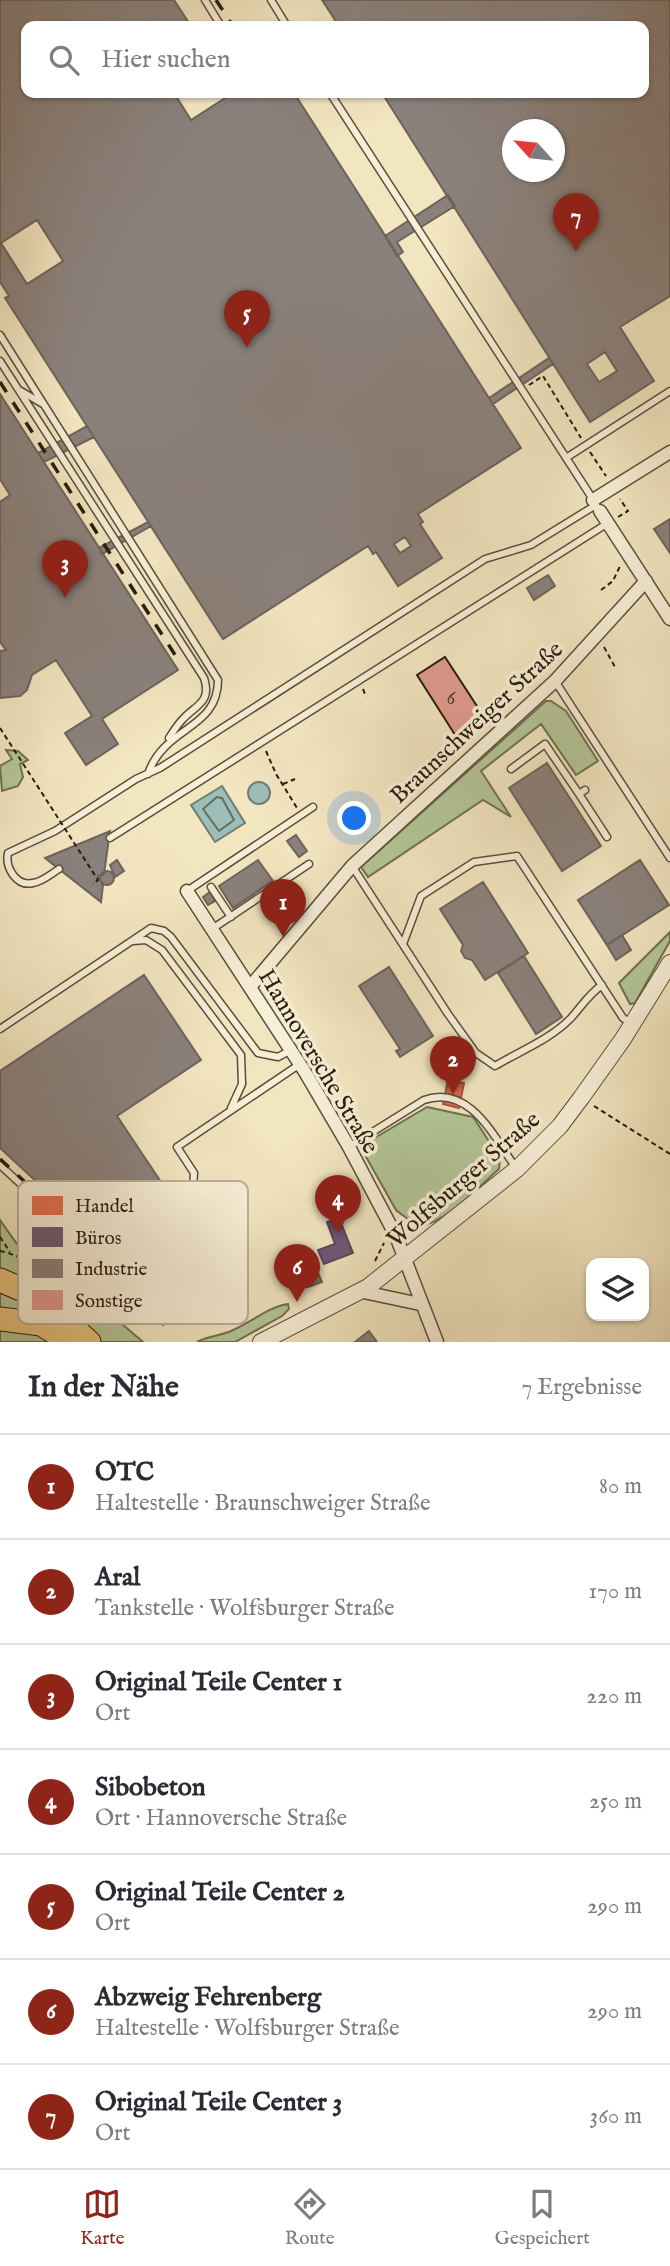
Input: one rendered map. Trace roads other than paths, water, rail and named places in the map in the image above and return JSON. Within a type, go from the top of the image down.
[{"type":"highway","points":[[0,1280],[18,1288]]},
{"type":"highway","points":[[0,1319],[18,1321]]},
{"type":"highway","points":[[41,1324],[70,1342]]},
{"type":"street","points":[[670,452],[597,506],[670,619]]},
{"type":"street","name":"Braunschweiger Straße","points":[[250,988],[352,866],[555,681],[646,581]]},
{"type":"street","name":"Hannoversche Straße","points":[[187,891],[300,1064],[349,1147],[396,1237],[437,1342]]},
{"type":"street","name":"Wolfsburger Straße","points":[[261,1342],[358,1291],[404,1260],[517,1169],[560,1126],[581,1098],[670,963]]},
{"type":"street","points":[[358,1291],[420,1304]]},
{"type":"lane","points":[[205,0],[218,21]]},
{"type":"lane","points":[[271,0],[285,21]]},
{"type":"lane","points":[[59,869],[34,883],[26,883],[18,880],[8,867],[7,860],[12,849],[55,831],[148,774],[485,559],[531,545],[597,506],[333,98]]},
{"type":"lane","points":[[0,335],[218,680],[218,692],[207,713],[164,744]]},
{"type":"lane","points":[[0,361],[208,687],[204,701],[184,717],[164,744],[148,774]]},
{"type":"lane","points":[[17,388],[44,405]]},
{"type":"lane","points":[[566,458],[670,391]]},
{"type":"lane","points":[[110,838],[608,523]]},
{"type":"lane","points":[[555,681],[670,858]]},
{"type":"lane","points":[[510,769],[545,744],[582,792],[607,837]]},
{"type":"lane","points":[[187,891],[313,807]]},
{"type":"lane","points":[[402,944],[421,896],[474,862],[517,856],[623,1018],[632,1024]]},
{"type":"lane","points":[[212,929],[309,864]]},
{"type":"lane","points":[[352,866],[477,1053],[495,1066],[551,1034],[571,1018],[587,995],[601,985]]},
{"type":"lane","points":[[0,872],[8,867]]},
{"type":"lane","points":[[211,887],[231,916]]},
{"type":"lane","points":[[0,1029],[151,928],[164,931],[258,1053],[271,1058],[291,1050]]},
{"type":"lane","points":[[128,942],[146,940],[162,950],[236,1047],[244,1064],[244,1073],[239,1094],[228,1112]]},
{"type":"lane","points":[[193,1181],[194,1173],[177,1147],[300,1064]]},
{"type":"lane","points":[[349,1147],[424,1100],[436,1096],[452,1098],[473,1108],[517,1169]]},
{"type":"lane","points":[[0,1165],[18,1182]]},
{"type":"water","points":[[255,782],[263,782],[270,789],[270,797],[263,804],[255,804],[248,797],[248,789]]},
{"type":"water","points":[[222,786],[245,823],[215,842],[191,805]]},
{"type":"railway","points":[[216,0],[230,21]]},
{"type":"railway","points":[[0,382],[179,661]]},
{"type":"railway","points":[[0,1159],[24,1181]]},
{"type":"place","name":"Original Teile Center 3","points":[[576,251]]},
{"type":"place","name":"Original Teile Center 2","points":[[247,348]]},
{"type":"place","name":"Original Teile Center 1","points":[[65,598]]},
{"type":"place","name":"OTC","points":[[283,937]]},
{"type":"place","name":"Aral","points":[[453,1094]]},
{"type":"place","name":"Sibobeton","points":[[338,1233]]},
{"type":"place","name":"Abzweig Fehrenberg","points":[[297,1302]]}]
